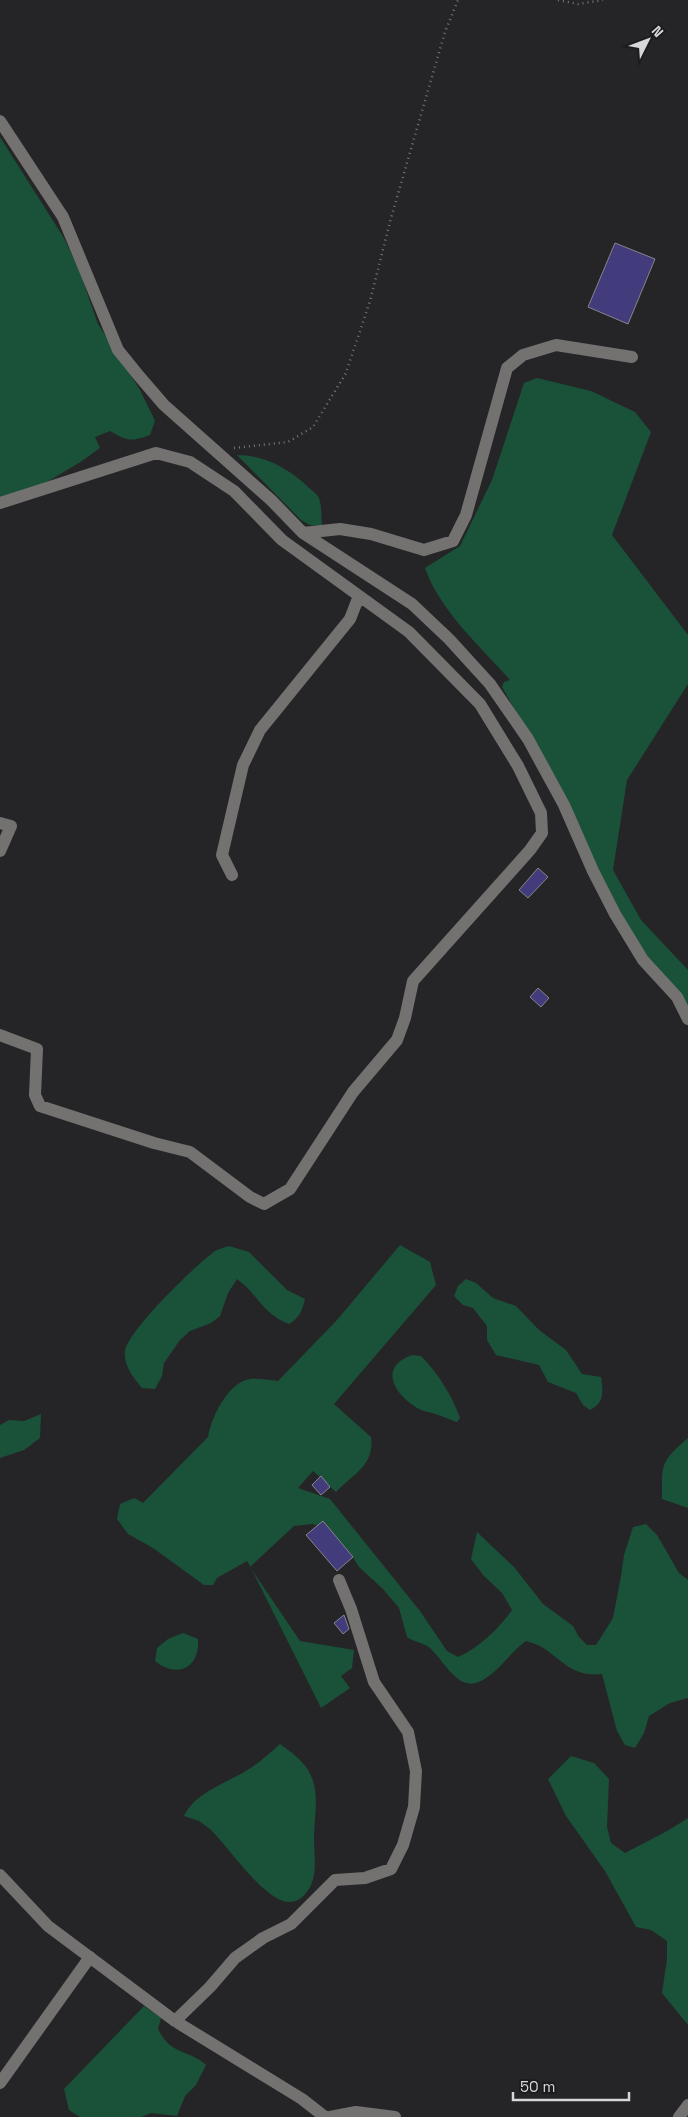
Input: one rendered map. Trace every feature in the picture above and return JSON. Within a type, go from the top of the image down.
[{"type":"street","points":[[0,121],[63,217],[118,350],[164,405],[271,500],[303,533],[412,604],[449,638],[490,684],[528,739],[564,805],[593,871],[615,914],[643,960],[677,997],[688,1019]]},
{"type":"street","points":[[303,533],[340,529],[371,534],[424,550],[453,542],[466,515],[507,368],[523,355],[556,345],[632,357]]},
{"type":"street","points":[[0,503],[156,453],[190,462],[234,491],[282,540],[409,632],[480,704],[518,766],[541,813],[542,833],[530,850],[413,982],[405,1018],[397,1040],[353,1092],[290,1189],[264,1204],[250,1197],[190,1152],[154,1143],[40,1106],[35,1096],[37,1049],[0,1035]]},
{"type":"street","points":[[232,875],[222,855],[243,764],[260,730],[350,619],[359,596]]},
{"type":"street","points":[[0,822],[11,826],[0,851]]},
{"type":"street","points":[[175,2021],[210,1987],[235,1958],[263,1938],[292,1924],[335,1880],[365,1878],[391,1869],[403,1845],[414,1807],[416,1771],[408,1732],[374,1682],[351,1609],[338,1580]]},
{"type":"street","points":[[0,1875],[48,1926],[175,2021],[302,2099],[325,2117]]},
{"type":"street","points":[[0,2083],[90,1957]]},
{"type":"street","points":[[679,2117],[688,2105]]},
{"type":"street","points":[[330,2117],[356,2112],[395,2117]]},
{"type":"path","points":[[215,450],[288,442],[313,426],[346,373],[370,301],[391,218],[445,32],[458,0]]},
{"type":"path","points":[[558,0],[578,4],[603,0]]},
{"type":"green space","points":[[0,137],[64,238],[79,270],[98,324],[140,390],[155,421],[150,435],[138,439],[125,439],[110,431],[95,437],[100,448],[79,463],[30,492],[0,499]]},
{"type":"green space","points":[[537,378],[591,391],[635,412],[651,432],[612,535],[688,635],[688,684],[627,780],[613,870],[641,920],[688,970],[688,1009],[650,965],[596,867],[573,813],[502,687],[504,682],[510,680],[474,641],[440,599],[425,568],[460,546],[492,480],[524,383]]},
{"type":"green space","points":[[237,455],[256,457],[274,463],[298,478],[319,498],[322,526],[310,525],[301,520]]},
{"type":"green space","points":[[400,1245],[430,1262],[436,1285],[334,1404],[371,1437],[370,1455],[361,1468],[336,1492],[313,1471],[298,1488],[330,1499],[420,1611],[447,1651],[458,1657],[488,1637],[512,1610],[502,1593],[484,1576],[471,1559],[477,1532],[514,1567],[543,1604],[573,1626],[579,1637],[587,1645],[596,1645],[613,1618],[624,1555],[633,1527],[646,1524],[657,1535],[679,1573],[688,1580],[688,1698],[670,1703],[649,1716],[644,1733],[635,1748],[625,1745],[617,1731],[602,1674],[584,1673],[570,1668],[536,1644],[526,1641],[496,1670],[477,1683],[461,1681],[454,1676],[429,1647],[407,1637],[399,1608],[383,1589],[359,1567],[351,1554],[337,1539],[323,1528],[313,1524],[294,1526],[250,1567],[247,1561],[217,1578],[213,1585],[204,1585],[153,1548],[128,1534],[117,1519],[120,1504],[134,1498],[143,1503],[208,1437],[217,1411],[235,1387],[250,1379],[278,1381],[337,1320]]},
{"type":"green space","points":[[229,1246],[249,1252],[287,1290],[305,1299],[300,1313],[289,1324],[280,1320],[272,1315],[237,1279],[228,1293],[220,1316],[211,1323],[190,1331],[180,1340],[164,1363],[162,1376],[155,1389],[142,1388],[130,1371],[126,1361],[125,1351],[129,1341],[150,1314],[179,1283],[215,1251]]},
{"type":"green space","points":[[466,1279],[476,1283],[493,1298],[516,1306],[539,1330],[566,1350],[582,1374],[601,1377],[602,1396],[598,1404],[590,1410],[583,1405],[576,1393],[548,1382],[539,1365],[496,1355],[487,1340],[487,1326],[473,1308],[463,1305],[454,1296],[458,1286]]},
{"type":"green space","points":[[412,1355],[421,1356],[444,1384],[460,1418],[457,1422],[417,1408],[402,1396],[396,1388],[393,1381],[395,1366]]},
{"type":"green space","points":[[41,1414],[40,1438],[24,1450],[0,1458],[0,1425],[9,1420],[24,1421]]},
{"type":"green space","points":[[688,1438],[688,1508],[662,1499],[662,1487],[664,1464],[672,1453]]},
{"type":"green space","points":[[252,1570],[300,1641],[354,1650],[352,1668],[341,1676],[350,1688],[321,1708]]},
{"type":"green space","points":[[183,1633],[198,1639],[198,1649],[191,1663],[179,1670],[163,1666],[155,1661],[157,1648],[168,1639]]},
{"type":"green space","points":[[280,1744],[296,1756],[308,1770],[316,1795],[315,1870],[307,1892],[301,1898],[290,1902],[283,1901],[274,1896],[254,1880],[210,1829],[199,1821],[184,1816],[189,1807],[204,1794],[249,1769]]},
{"type":"green space","points":[[571,1756],[594,1763],[609,1779],[607,1827],[611,1843],[625,1853],[688,1818],[688,2025],[662,1993],[667,1959],[667,1941],[651,1930],[636,1927],[605,1871],[566,1816],[548,1779]]},
{"type":"green space","points":[[144,2006],[161,2018],[158,2029],[169,2044],[206,2065],[196,2085],[185,2096],[177,2116],[151,2113],[141,2117],[80,2117],[69,2110],[64,2089]]},
{"type":"building","points":[[615,243],[655,259],[628,324],[588,307]]},
{"type":"building","points":[[538,868],[548,877],[528,898],[519,890]]},
{"type":"building","points":[[538,988],[549,998],[541,1007],[530,997]]},
{"type":"building","points":[[321,1476],[330,1487],[321,1495],[312,1485]]},
{"type":"building","points":[[323,1521],[353,1557],[337,1571],[306,1535]]},
{"type":"building","points":[[344,1615],[349,1629],[343,1634],[334,1623]]}]
